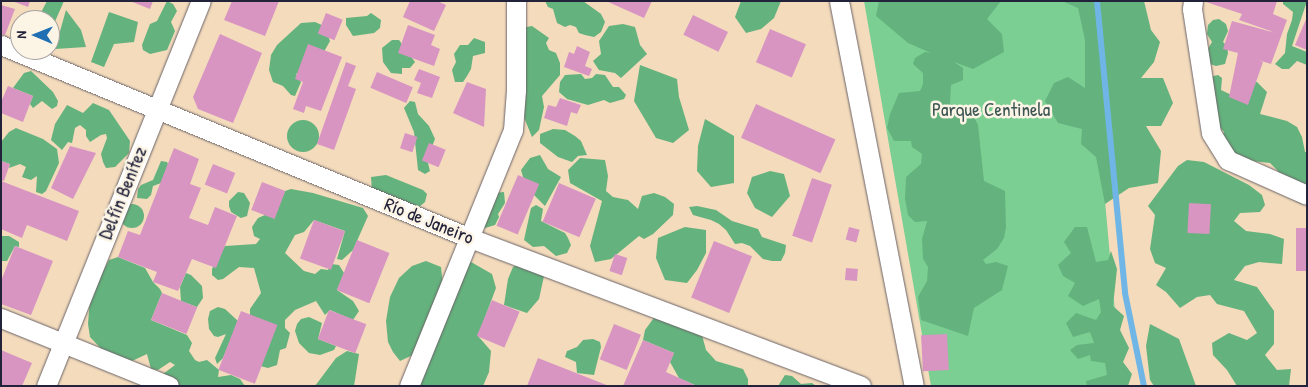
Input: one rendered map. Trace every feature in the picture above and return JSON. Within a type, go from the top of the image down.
[{"type":"street","name":"Delfín Benítez","points":[[46,386],[201,1]]},
{"type":"street","points":[[409,386],[513,130],[516,90],[516,1]]},
{"type":"street","points":[[839,1],[914,386]]},
{"type":"street","points":[[1193,1],[1192,10],[1211,133],[1228,160],[1307,195]]},
{"type":"street","name":"Río de Janeiro","points":[[1,45],[470,238],[861,386]]},
{"type":"street","points":[[1,318],[169,386]]},
{"type":"green space","points":[[47,1],[64,1],[60,10],[42,10]]},
{"type":"green space","points":[[167,1],[173,4],[177,11],[171,22],[175,31],[167,50],[150,54],[143,50],[142,45],[150,24],[157,21]]},
{"type":"green space","points":[[545,1],[583,1],[601,14],[605,22],[601,32],[594,37],[579,33],[576,27],[570,25],[565,27],[557,23],[553,9],[548,7]]},
{"type":"green space","points":[[741,1],[781,1],[774,18],[761,29],[746,33],[735,17]]},
{"type":"green space","name":"Parque Centinela","points":[[864,1],[1087,1],[1118,345],[1126,386],[931,386]]},
{"type":"green space","points":[[879,1],[1001,1],[987,19],[1002,34],[1004,52],[973,69],[954,62],[963,68],[963,80],[951,85],[950,104],[965,107],[972,113],[978,125],[984,181],[1005,191],[1006,227],[1004,238],[997,249],[983,260],[986,264],[996,262],[1008,266],[1002,290],[974,308],[968,336],[921,320],[918,297],[927,281],[928,267],[923,259],[922,239],[927,221],[915,222],[908,215],[905,199],[906,177],[921,164],[922,154],[912,147],[911,141],[894,141],[887,128],[890,114],[899,93],[920,91],[923,84],[923,73],[913,64],[915,58],[925,52],[931,53],[908,43],[876,16]]},
{"type":"green space","points":[[1062,1],[1144,1],[1151,30],[1160,42],[1154,62],[1141,78],[1163,78],[1173,103],[1161,126],[1146,126],[1161,151],[1158,183],[1129,188],[1105,204],[1096,157],[1081,144],[1082,129],[1058,123],[1045,101],[1054,83],[1068,77],[1085,88],[1085,40],[1078,8]]},
{"type":"green space","points":[[1283,1],[1307,1],[1292,46],[1307,52],[1307,65],[1297,61],[1289,69],[1282,69],[1275,64],[1285,53],[1287,34],[1292,20],[1293,12],[1283,4]]},
{"type":"green space","points":[[66,10],[81,30],[86,47],[60,49],[60,31]]},
{"type":"green space","points":[[109,12],[138,22],[134,42],[114,44],[104,67],[91,62]]},
{"type":"green space","points":[[371,13],[381,20],[380,28],[374,33],[353,36],[346,25],[346,18],[367,16]]},
{"type":"green space","points":[[1219,19],[1226,24],[1228,31],[1223,42],[1227,46],[1228,53],[1225,64],[1216,66],[1210,64],[1205,54],[1212,42],[1207,34],[1208,25],[1213,20]]},
{"type":"green space","points":[[315,22],[324,26],[330,41],[321,57],[296,74],[301,82],[295,96],[291,95],[283,86],[273,82],[269,70],[271,55],[277,45],[301,23]]},
{"type":"green space","points":[[623,24],[635,27],[640,45],[647,54],[621,78],[615,73],[599,70],[593,61],[601,54],[599,41],[609,26]]},
{"type":"green space","points":[[532,26],[549,38],[546,43],[549,50],[556,53],[560,63],[560,75],[542,96],[544,107],[539,130],[532,137],[521,110],[525,68],[521,28]]},
{"type":"green space","points":[[474,38],[485,42],[485,53],[473,56],[471,69],[463,82],[455,82],[452,70],[456,62],[454,54],[460,45],[468,45]]},
{"type":"green space","points":[[392,40],[399,40],[415,62],[410,68],[402,68],[402,74],[391,73],[383,62],[382,48]]},
{"type":"green space","points":[[640,65],[677,79],[679,97],[689,130],[673,143],[656,138],[634,101]]},
{"type":"green space","points":[[31,71],[53,92],[58,101],[57,106],[52,109],[42,101],[33,108],[30,104],[33,96],[13,88],[24,73]]},
{"type":"green space","points":[[581,74],[585,79],[592,78],[596,74],[605,75],[613,87],[619,87],[626,95],[624,99],[610,103],[604,100],[588,105],[567,99],[559,92],[560,82],[565,75]]},
{"type":"green space","points":[[1218,75],[1222,78],[1221,90],[1244,101],[1253,82],[1257,82],[1267,92],[1260,114],[1287,121],[1297,127],[1302,137],[1305,152],[1307,152],[1307,205],[1301,204],[1281,193],[1278,171],[1270,163],[1252,161],[1218,145],[1224,132],[1216,123],[1209,77]]},
{"type":"green space","points":[[410,101],[415,102],[418,114],[429,126],[435,139],[427,159],[430,171],[425,174],[418,170],[414,132],[404,108]]},
{"type":"green space","points":[[93,103],[109,110],[130,141],[129,153],[115,167],[106,168],[103,162],[101,154],[107,138],[106,134],[90,142],[86,136],[86,130],[80,125],[75,128],[72,143],[68,142],[62,150],[51,140],[55,124],[67,105],[83,113]]},
{"type":"green space","points":[[705,119],[734,136],[734,183],[711,187],[697,171],[698,146]]},
{"type":"green space","points":[[303,120],[309,121],[314,125],[318,130],[318,142],[314,147],[309,151],[303,152],[297,151],[292,147],[288,142],[287,136],[288,130],[292,125],[297,121]]},
{"type":"green space","points":[[16,128],[43,139],[57,149],[59,163],[46,191],[42,194],[36,192],[37,176],[31,180],[22,177],[26,167],[20,164],[9,168],[10,164],[1,161],[1,142],[9,132]]},
{"type":"green space","points":[[553,129],[565,130],[575,136],[581,141],[587,155],[578,156],[572,162],[558,157],[540,143],[540,134]]},
{"type":"green space","points":[[540,155],[548,169],[561,177],[545,206],[526,187],[521,170],[530,158]]},
{"type":"green space","points":[[580,158],[605,160],[608,176],[606,191],[613,197],[628,200],[638,209],[642,196],[654,193],[665,197],[674,204],[673,215],[653,234],[644,239],[639,236],[611,259],[595,262],[590,246],[602,201],[570,183],[568,170]]},
{"type":"green space","points":[[1187,160],[1204,162],[1249,185],[1262,195],[1265,205],[1260,212],[1240,213],[1234,221],[1246,231],[1270,234],[1284,239],[1282,264],[1259,262],[1245,266],[1234,280],[1257,287],[1274,311],[1274,344],[1265,355],[1277,370],[1291,369],[1289,386],[1237,386],[1227,370],[1213,355],[1212,343],[1229,333],[1247,340],[1257,333],[1244,311],[1217,304],[1210,295],[1197,297],[1180,308],[1166,292],[1156,285],[1166,268],[1155,263],[1150,249],[1155,215],[1148,206],[1178,166]]},
{"type":"green space","points":[[161,161],[168,164],[161,183],[153,186],[151,195],[147,199],[137,198],[138,189],[141,185],[153,180]]},
{"type":"green space","points":[[770,171],[784,174],[790,196],[772,217],[755,208],[747,193],[752,177]]},
{"type":"green space","points":[[386,175],[423,190],[427,194],[425,202],[419,207],[372,191],[371,177]]},
{"type":"green space","points":[[291,189],[313,193],[363,208],[368,216],[353,250],[342,260],[337,259],[345,231],[314,220],[304,232],[295,235],[285,253],[304,271],[315,274],[321,269],[328,270],[331,264],[339,265],[344,273],[337,290],[353,301],[359,311],[353,320],[330,310],[325,315],[316,301],[295,310],[285,320],[285,328],[290,333],[286,348],[280,350],[277,365],[268,368],[260,366],[250,315],[250,309],[261,293],[254,268],[239,267],[223,279],[218,280],[212,275],[212,269],[225,246],[256,244],[260,239],[254,236],[252,227],[258,218],[265,215],[274,218],[285,191]]},
{"type":"green space","points":[[238,192],[244,193],[250,203],[247,216],[241,218],[231,212],[229,206],[229,201]]},
{"type":"green space","points":[[504,192],[505,203],[498,214],[499,217],[495,225],[485,228],[481,226],[494,193]]},
{"type":"green space","points":[[132,204],[140,208],[144,216],[140,224],[132,228],[124,224],[120,216],[124,208]]},
{"type":"green space","points":[[536,205],[543,209],[541,221],[565,233],[571,245],[567,253],[556,256],[544,246],[533,247],[524,240],[531,208]]},
{"type":"green space","points":[[697,206],[716,210],[732,221],[758,229],[762,237],[786,245],[781,261],[763,259],[750,246],[742,243],[735,244],[726,230],[719,224],[693,215],[689,207]]},
{"type":"green space","points":[[685,227],[706,230],[706,253],[687,283],[665,280],[656,258],[658,238]]},
{"type":"green space","points":[[1075,227],[1087,227],[1096,262],[1108,260],[1111,251],[1117,269],[1113,306],[1124,316],[1120,330],[1129,348],[1123,362],[1132,374],[1128,386],[1087,386],[1086,381],[1107,375],[1105,363],[1091,361],[1090,355],[1078,359],[1070,350],[1077,345],[1094,343],[1090,332],[1073,337],[1066,323],[1076,313],[1096,320],[1101,312],[1099,299],[1083,306],[1068,296],[1075,283],[1063,276],[1058,265],[1071,253],[1064,242]]},
{"type":"green space","points":[[2,236],[9,236],[19,242],[19,247],[15,246],[7,261],[1,261]]},
{"type":"green space","points":[[118,257],[145,268],[153,282],[160,289],[162,293],[151,320],[187,335],[192,343],[189,351],[195,360],[199,362],[207,360],[219,370],[218,377],[231,375],[240,379],[245,386],[154,386],[163,374],[175,365],[170,362],[158,370],[151,369],[147,354],[132,361],[109,357],[90,337],[88,324],[90,296],[109,260]]},
{"type":"green space","points":[[528,259],[538,266],[544,276],[539,299],[527,313],[504,305],[508,279],[513,267]]},
{"type":"green space","points":[[426,261],[441,267],[443,286],[415,354],[400,361],[388,342],[386,321],[390,297],[399,278],[412,266]]},
{"type":"green space","points":[[471,262],[492,274],[496,288],[478,336],[491,351],[489,372],[483,386],[417,386],[456,274]]},
{"type":"green space","points":[[186,273],[191,275],[202,286],[203,298],[197,307],[181,301],[180,287]]},
{"type":"green space","points":[[218,307],[225,309],[238,321],[223,358],[217,364],[215,358],[226,334],[218,337],[214,336],[209,329],[208,319],[210,311]]},
{"type":"green space","points":[[656,315],[682,321],[686,330],[702,335],[706,350],[716,361],[743,369],[748,379],[748,386],[697,386],[679,378],[670,362],[674,353],[643,340],[645,330]]},
{"type":"green space","points":[[309,317],[322,323],[318,339],[336,346],[334,350],[320,355],[309,353],[299,343],[295,331],[297,324],[301,319]]},
{"type":"green space","points":[[1150,324],[1179,339],[1196,386],[1154,386],[1150,380],[1146,346]]},
{"type":"green space","points":[[593,339],[600,342],[601,347],[594,375],[577,373],[576,362],[565,357],[567,351],[577,347],[583,340]]},
{"type":"green space","points":[[347,351],[359,354],[354,386],[315,386],[336,358]]},
{"type":"green space","points":[[785,375],[792,376],[801,384],[812,383],[816,386],[778,386]]},
{"type":"building","points":[[12,1],[30,1],[28,7]]},
{"type":"building","points":[[130,1],[153,1],[150,9]]},
{"type":"building","points":[[232,1],[279,1],[265,36],[224,20]]},
{"type":"building","points":[[410,1],[437,1],[446,5],[434,31],[403,17]]},
{"type":"building","points":[[606,1],[652,1],[644,18]]},
{"type":"building","points":[[1203,1],[1277,1],[1273,14],[1287,20],[1271,64],[1258,60],[1263,62],[1248,105],[1229,97],[1238,53],[1223,49],[1232,21],[1276,33],[1239,20],[1242,14]]},
{"type":"building","points":[[1,5],[15,9],[10,10],[10,22],[5,35],[1,34]]},
{"type":"building","points":[[326,13],[343,20],[334,40],[318,33]]},
{"type":"building","points":[[693,15],[728,32],[718,52],[683,35]]},
{"type":"building","points":[[1307,17],[1307,50],[1295,45]]},
{"type":"building","points":[[408,25],[435,35],[431,45],[440,49],[434,66],[398,53]]},
{"type":"building","points":[[770,29],[806,44],[792,77],[756,62]]},
{"type":"building","points":[[220,34],[262,53],[233,123],[198,109],[193,97]]},
{"type":"building","points":[[308,44],[342,57],[321,111],[306,106],[304,113],[293,109],[303,82],[295,79]]},
{"type":"building","points":[[577,46],[590,52],[585,66],[592,69],[589,76],[564,67],[569,52],[574,54]]},
{"type":"building","points":[[346,62],[356,66],[348,86],[356,89],[334,150],[317,144]]},
{"type":"building","points":[[419,69],[440,77],[432,98],[417,93],[421,83],[414,80]]},
{"type":"building","points":[[377,72],[413,87],[406,103],[370,88]]},
{"type":"building","points":[[467,82],[486,89],[484,127],[453,113]]},
{"type":"building","points":[[8,86],[33,96],[23,122],[1,113],[1,102]]},
{"type":"building","points":[[560,98],[581,105],[577,114],[571,112],[567,126],[544,118],[548,105],[556,107]]},
{"type":"building","points":[[756,104],[835,139],[820,173],[741,138]]},
{"type":"building","points":[[405,133],[417,137],[412,152],[400,148]]},
{"type":"building","points":[[429,143],[446,150],[439,167],[422,161]]},
{"type":"building","points":[[70,146],[96,153],[73,199],[51,188]]},
{"type":"building","points":[[174,148],[199,159],[190,184],[201,188],[189,218],[208,225],[215,207],[237,216],[216,268],[192,259],[178,291],[153,282],[157,272],[118,257],[128,231],[140,235]]},
{"type":"building","points":[[1,161],[10,164],[4,181],[1,180]]},
{"type":"building","points":[[213,164],[235,173],[227,193],[205,184]]},
{"type":"building","points":[[518,175],[539,184],[518,235],[497,226]]},
{"type":"building","points":[[812,178],[832,185],[812,243],[792,236]]},
{"type":"building","points":[[1,181],[79,211],[67,241],[27,225],[22,238],[1,229]]},
{"type":"building","points":[[262,182],[285,191],[275,219],[251,210]]},
{"type":"building","points":[[559,183],[596,199],[579,237],[543,222]]},
{"type":"building","points":[[1189,203],[1211,204],[1209,234],[1187,233]]},
{"type":"building","points":[[314,220],[345,231],[331,270],[300,259]]},
{"type":"building","points":[[849,227],[860,230],[856,242],[846,240]]},
{"type":"building","points":[[1296,228],[1307,228],[1307,271],[1296,271]]},
{"type":"building","points":[[357,240],[389,253],[369,303],[337,290]]},
{"type":"building","points":[[714,241],[752,256],[729,313],[691,298]]},
{"type":"building","points":[[15,246],[53,261],[31,315],[1,304],[1,281]]},
{"type":"building","points":[[615,254],[627,258],[622,275],[609,271]]},
{"type":"building","points":[[846,268],[858,269],[857,281],[845,280]]},
{"type":"building","points":[[162,293],[197,307],[186,334],[151,320]]},
{"type":"building","points":[[492,300],[520,312],[504,348],[477,336]]},
{"type":"building","points":[[329,310],[366,324],[355,353],[318,339]]},
{"type":"building","points":[[241,311],[277,325],[255,384],[218,370]]},
{"type":"building","points":[[614,324],[641,335],[627,370],[600,359]]},
{"type":"building","points":[[947,334],[949,370],[923,371],[921,335]]},
{"type":"building","points":[[643,340],[674,353],[666,372],[697,386],[623,386]]},
{"type":"building","points":[[1,350],[32,363],[22,386],[1,386]]},
{"type":"building","points":[[538,358],[609,386],[527,386]]},
{"type":"waterway","points":[[1097,1],[1125,293],[1144,386]]}]
